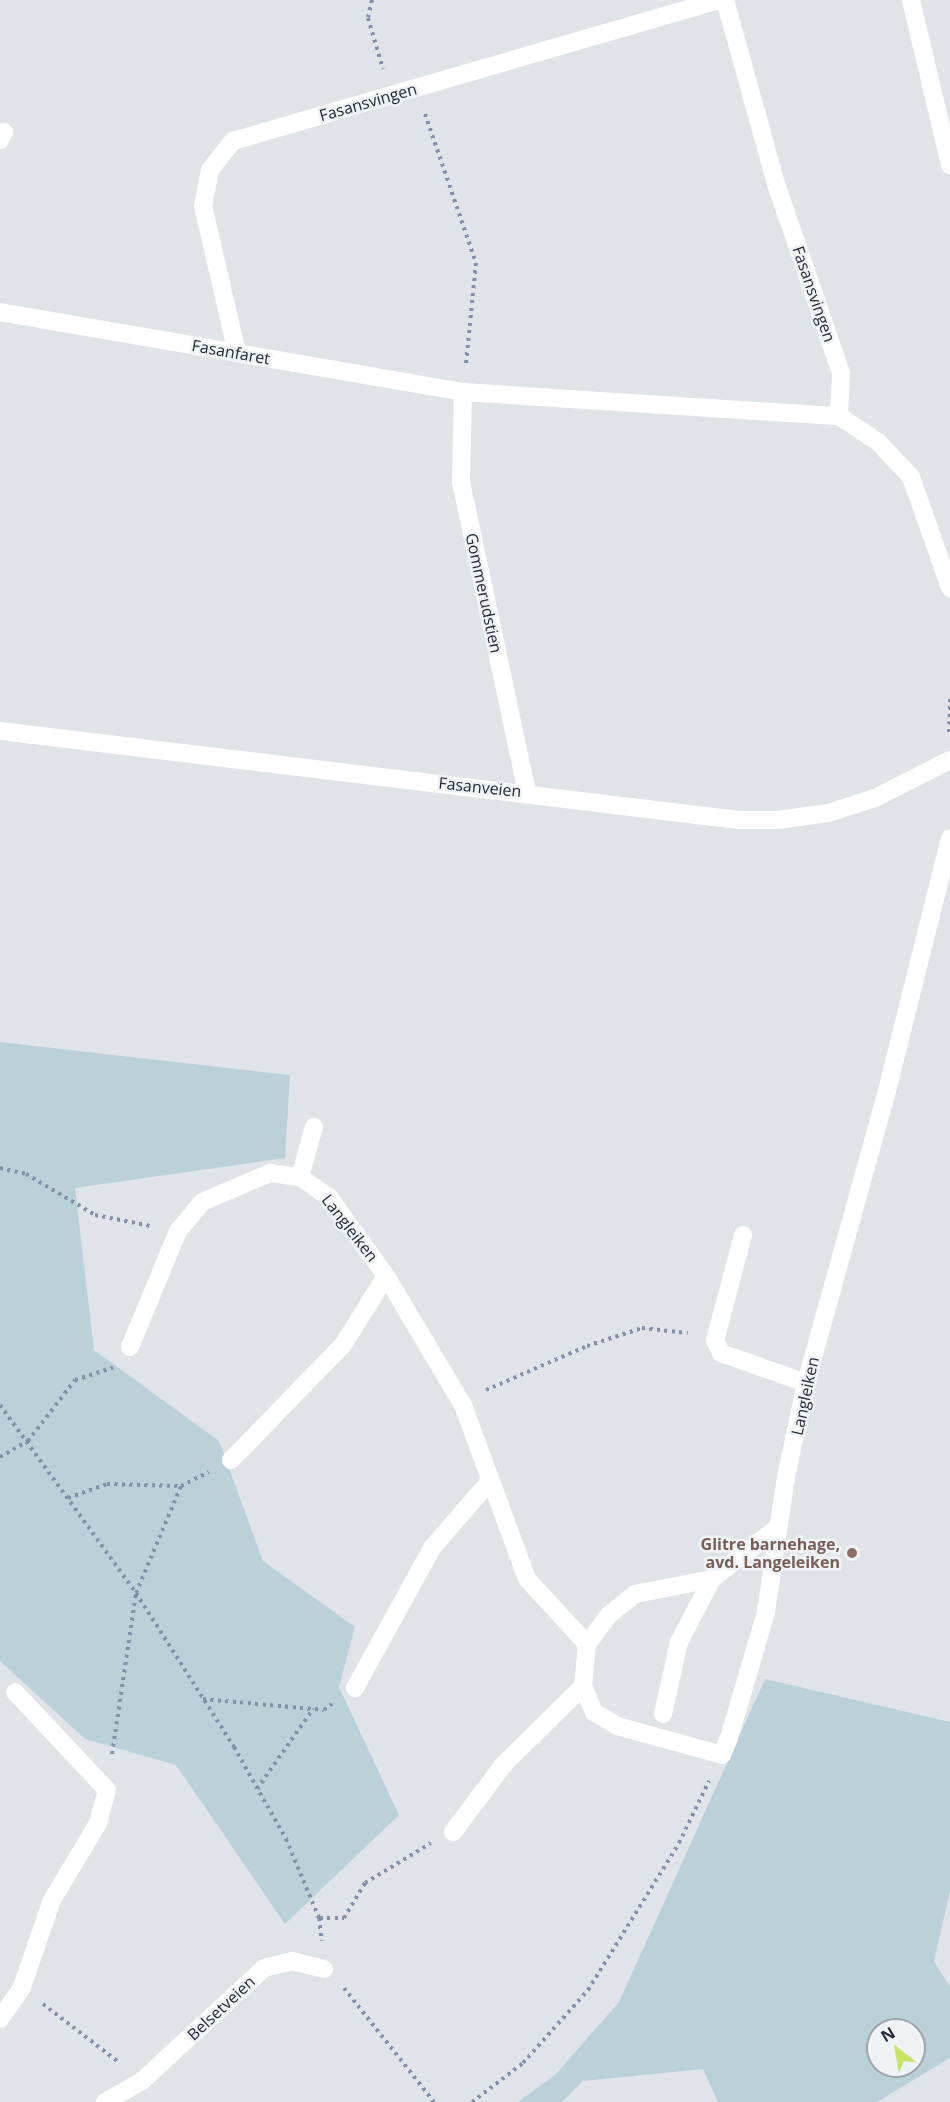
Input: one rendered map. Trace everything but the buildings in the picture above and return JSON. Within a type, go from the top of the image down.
[{"type":"street","name":"Fasansvingen","points":[[237,353],[203,206],[210,170],[233,141],[719,0]]},
{"type":"street","name":"Fasansvingen","points":[[725,0],[776,184],[841,373],[839,416]]},
{"type":"street","points":[[910,0],[950,165]]},
{"type":"street","name":"Fasanfaret","points":[[0,312],[463,392]]},
{"type":"street","points":[[463,392],[839,416],[878,442],[911,477],[950,588]]},
{"type":"street","name":"Gommerudstien","points":[[463,392],[460,482],[527,792]]},
{"type":"street","name":"Fasanveien","points":[[0,731],[323,772],[527,792],[739,820],[778,820],[828,813],[875,798],[950,760]]},
{"type":"street","name":"Langleiken","points":[[722,1755],[766,1612],[778,1527],[806,1383],[889,1083],[950,839]]},
{"type":"street","points":[[300,1177],[314,1127]]},
{"type":"street","name":"Langleiken","points":[[130,1347],[178,1231],[202,1202],[270,1173],[300,1177],[329,1197],[386,1276],[463,1405],[527,1579],[587,1644]]},
{"type":"street","points":[[743,1235],[715,1340],[721,1353],[806,1383]]},
{"type":"street","points":[[231,1461],[343,1345],[386,1276]]},
{"type":"street","points":[[355,1688],[432,1548],[490,1481]]},
{"type":"street","points":[[663,1714],[679,1642],[712,1579],[778,1527]]},
{"type":"street","points":[[712,1579],[635,1594],[609,1615],[587,1644],[583,1686],[594,1712],[617,1726],[722,1755]]},
{"type":"street","points":[[453,1832],[504,1764],[583,1686]]},
{"type":"street","points":[[0,2019],[22,1987],[52,1900],[98,1823],[107,1790],[15,1692]]},
{"type":"street","name":"Belsetveien","points":[[105,2102],[142,2080],[264,1968],[292,1961],[324,1969]]},
{"type":"path","points":[[372,0],[368,18],[391,96]]},
{"type":"path","points":[[417,87],[452,200],[476,263],[463,392]]},
{"type":"path","points":[[949,736],[950,698]]},
{"type":"path","points":[[0,1168],[26,1174],[95,1215],[178,1231]]},
{"type":"path","points":[[463,1405],[497,1384],[642,1328],[715,1340]]},
{"type":"path","points":[[0,1457],[28,1442],[75,1380],[116,1367],[130,1347]]},
{"type":"path","points":[[0,1405],[136,1593],[203,1699],[286,1839],[319,1918],[324,1969],[359,2004],[434,2102]]},
{"type":"path","points":[[68,1498],[107,1484],[181,1486],[231,1461]]},
{"type":"path","points":[[107,1790],[136,1593],[181,1486]]},
{"type":"path","points":[[203,1699],[324,1710],[355,1688]]},
{"type":"path","points":[[257,1789],[313,1709]]},
{"type":"path","points":[[472,2102],[524,2063],[588,1990],[679,1843],[722,1755]]},
{"type":"path","points":[[319,1918],[344,1918],[365,1883],[393,1863],[453,1832]]},
{"type":"path","points":[[22,1987],[142,2080]]},
{"type":"shaded area","points":[[0,1042],[290,1075],[285,1158],[75,1188],[94,1350],[219,1441],[263,1561],[355,1627],[339,1687],[399,1815],[285,1924],[176,1765],[85,1739],[0,1661]]},
{"type":"shaded area","points":[[765,1679],[950,1722],[950,1891],[934,1961],[950,1987],[950,2058],[926,2072],[926,2018],[866,2018],[866,2078],[917,2078],[877,2102],[718,2102],[703,2069],[583,2081],[562,2102],[518,2102],[555,2075],[619,2002]]},
{"type":"place","name":"Glitre barnehage, avd. Langeleiken","points":[[852,1553]]}]
